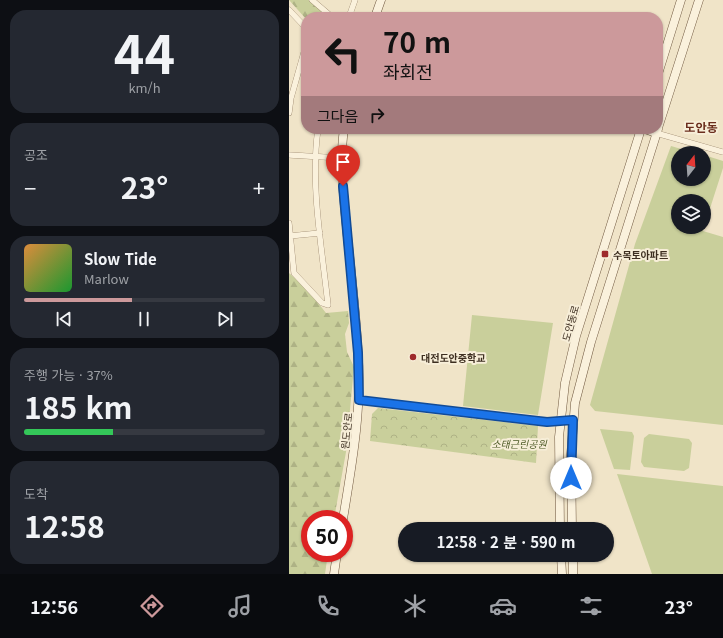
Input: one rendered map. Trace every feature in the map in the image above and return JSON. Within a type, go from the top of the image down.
[{"type":"main road","points":[[377,12],[381,0]]},
{"type":"main road","points":[[663,58],[681,0]]},
{"type":"main road","points":[[663,111],[699,0]]},
{"type":"main road","name":"원도안로","points":[[343,134],[341,158],[358,353],[359,400],[357,433],[344,510]]},
{"type":"main road","name":"도안동로","points":[[560,522],[559,421],[565,383],[576,336],[639,134]]},
{"type":"main road","points":[[572,522],[571,454],[573,420],[580,382],[656,134]]},
{"type":"main road","points":[[334,574],[336,562]]},
{"type":"main road","points":[[561,562],[562,574]]},
{"type":"main road","points":[[573,562],[573,574]]},
{"type":"street","points":[[312,0],[319,3],[327,12]]},
{"type":"street","points":[[351,12],[355,0]]},
{"type":"street","points":[[289,10],[301,23]]},
{"type":"street","points":[[289,113],[291,98],[301,63]]},
{"type":"street","points":[[663,132],[723,152]]},
{"type":"street","points":[[289,223],[294,273],[322,303],[328,305],[320,233],[315,158],[317,134]]},
{"type":"street","points":[[289,155],[315,158],[341,158]]},
{"type":"street","points":[[290,236],[320,233]]},
{"type":"street","points":[[359,400],[547,422],[573,420]]},
{"type":"green space","points":[[289,0],[311,0],[324,12],[301,12],[301,13]]},
{"type":"green space","points":[[671,146],[671,186],[711,186],[711,157],[723,161],[723,168],[711,206],[711,194],[671,194],[671,234],[711,233],[723,237],[723,425],[595,411],[590,405],[635,244]]},
{"type":"green space","points":[[289,273],[308,290],[326,313],[348,311],[349,323],[345,334],[347,352],[354,367],[346,452],[336,510],[301,510],[301,562],[327,562],[325,574],[289,574]]},
{"type":"green space","points":[[472,315],[553,323],[538,415],[463,406]]},
{"type":"green space","name":"소태근린공원","points":[[378,408],[538,426],[536,463],[370,441],[372,414]]},
{"type":"green space","points":[[600,429],[632,432],[634,436],[630,470],[614,469]]},
{"type":"green space","points":[[649,434],[689,439],[692,443],[689,468],[684,471],[644,467],[641,462],[644,438]]},
{"type":"green space","points":[[617,474],[723,486],[723,574],[652,574]]},
{"type":"place","name":"수목토아파트","points":[[605,254]]},
{"type":"place","name":"대전도안중학교","points":[[413,357]]},
{"type":"district","name":"도안동","points":[[701,126]]},
{"type":"route","points":[[343,186],[354,298],[360,380],[359,400],[547,422],[573,420],[571,437],[571,478]]}]
